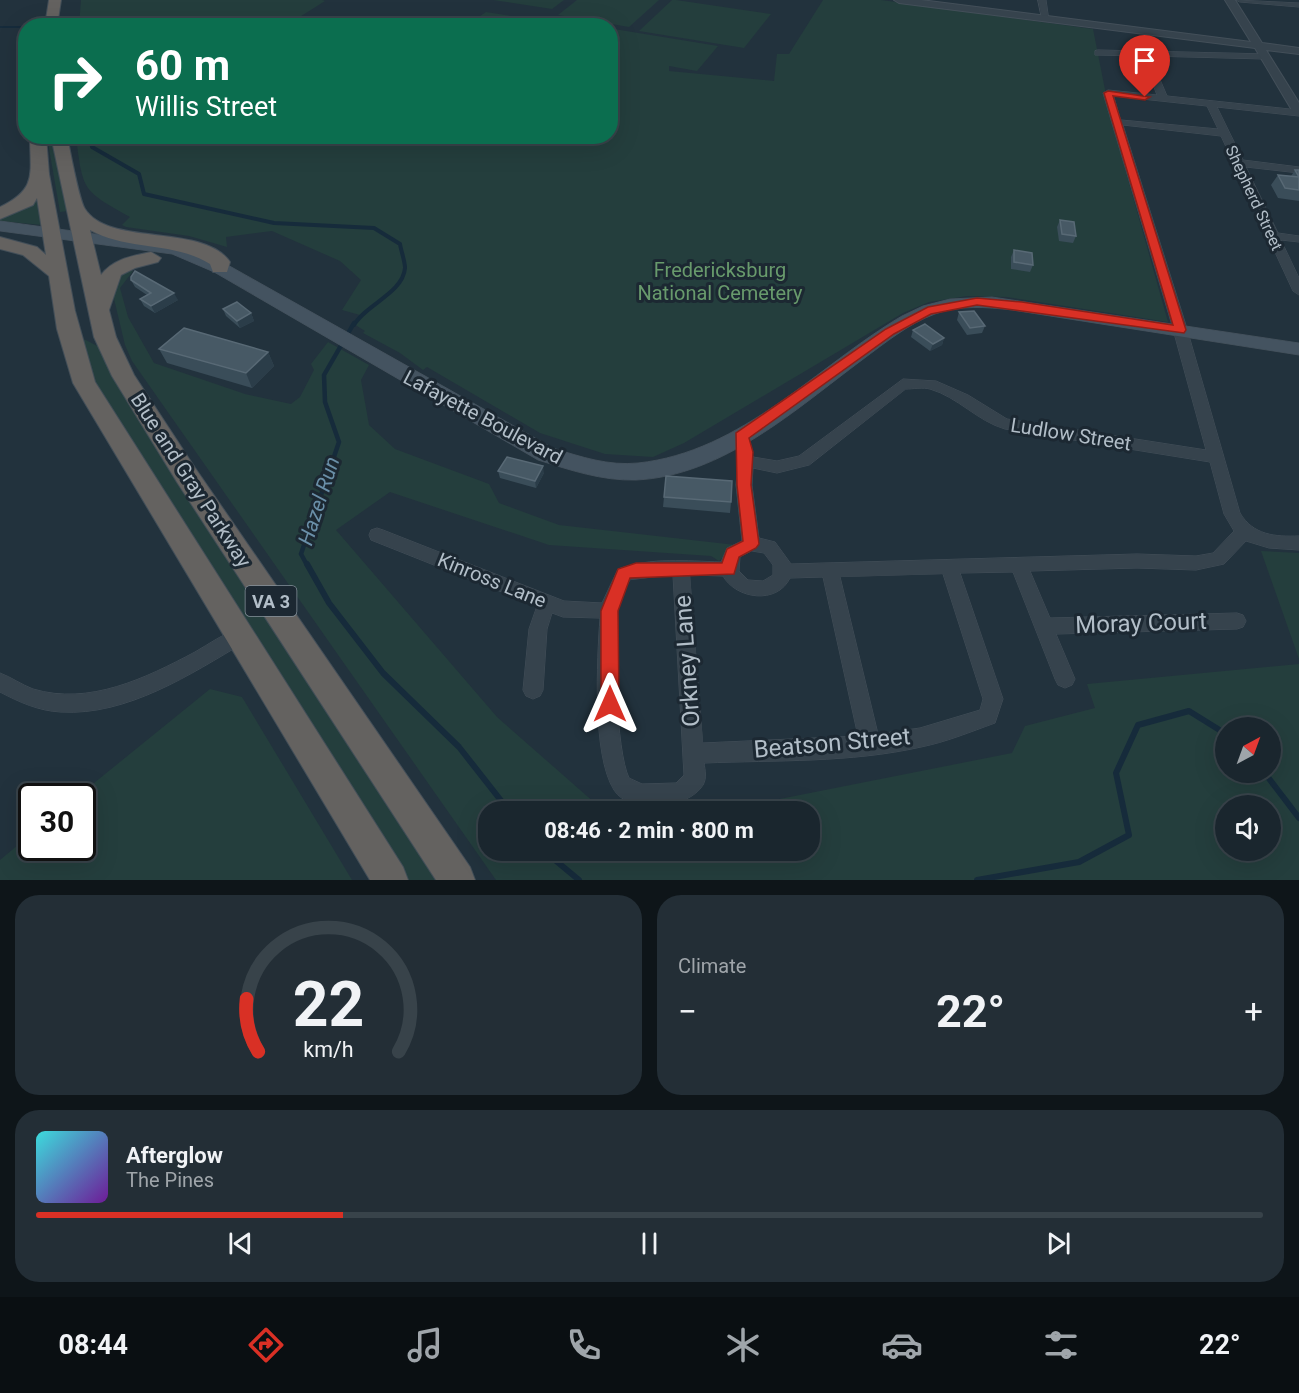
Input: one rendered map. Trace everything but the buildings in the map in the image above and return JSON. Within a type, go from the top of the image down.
[{"type":"highway","points":[[52,18],[55,0]]},
{"type":"highway","name":"Blue and Gray Parkway","points":[[38,144],[40,173],[75,360],[84,383],[390,880]]},
{"type":"highway","name":"Blue and Gray Parkway","points":[[61,144],[100,315],[110,349],[123,376],[186,476],[457,880]]},
{"type":"highway","points":[[0,214],[27,201],[40,173]]},
{"type":"highway","points":[[75,210],[88,222],[108,232],[196,247],[220,262],[220,268]]},
{"type":"highway","points":[[0,240],[30,251],[59,274]]},
{"type":"highway","points":[[100,315],[108,276],[122,266],[150,258]]},
{"type":"main road","name":"Lafayette Boulevard","points":[[0,226],[150,258],[205,268],[220,268]]},
{"type":"main road","name":"Lafayette Boulevard","points":[[0,240],[54,239]]},
{"type":"main road","name":"Lafayette Boulevard","points":[[85,244],[175,250],[220,268],[546,454],[589,468],[617,472],[659,470],[702,458],[741,436],[890,332],[924,312],[941,306],[993,302],[1299,349]]},
{"type":"street","points":[[899,0],[1262,51],[1299,51]]},
{"type":"street","points":[[1042,0],[1046,19]]},
{"type":"street","points":[[1230,0],[1299,113]]},
{"type":"street","points":[[1240,0],[1299,5]]},
{"type":"street","points":[[1098,52],[1145,54],[1262,51]]},
{"type":"street","points":[[1145,54],[1162,99]]},
{"type":"street","points":[[1299,113],[1108,93],[1180,330],[1232,514],[1244,532],[1264,541],[1299,543]]},
{"type":"street","name":"Shepherd Street","points":[[1211,104],[1299,291]]},
{"type":"street","points":[[1117,122],[1224,133]]},
{"type":"street","points":[[1238,164],[1299,170]]},
{"type":"street","points":[[1272,236],[1299,239]]},
{"type":"street","name":"Ludlow Street","points":[[746,461],[777,467],[804,461],[860,415],[903,384],[912,382],[931,384],[947,391],[1005,424],[1216,457]]},
{"type":"street","points":[[741,436],[746,461],[744,485],[751,544]]},
{"type":"street","points":[[783,571],[1137,561],[1196,563],[1218,559],[1244,532]]},
{"type":"street","name":"Kinross Lane","points":[[377,535],[563,609],[609,611]]},
{"type":"street","points":[[751,544],[769,547],[778,555],[783,571],[776,585],[759,590],[741,585],[729,570],[733,553],[751,544]]},
{"type":"street","points":[[1019,564],[1065,679]]},
{"type":"street","name":"Beatson Street","points":[[694,753],[870,745],[973,724],[988,716],[993,699],[948,566]]},
{"type":"street","name":"Orkney Lane","points":[[609,611],[610,750],[614,773],[623,786],[640,795],[680,794],[695,779],[681,569]]},
{"type":"street","points":[[830,569],[870,745]]},
{"type":"street","points":[[609,611],[624,574],[636,570],[729,570]]},
{"type":"street","points":[[532,690],[538,629],[547,602]]},
{"type":"street","name":"Moray Court","points":[[1044,626],[1237,621]]},
{"type":"street","points":[[0,682],[28,697],[50,702],[103,700],[153,684],[239,636]]},
{"type":"green space","points":[[81,0],[325,1],[298,18],[80,18]]},
{"type":"green space","points":[[493,0],[564,0],[552,9]]},
{"type":"green space","points":[[577,0],[659,0],[629,27],[618,25],[618,18],[576,18],[558,15]]},
{"type":"green space","points":[[672,0],[771,14],[744,48],[639,31]]},
{"type":"green space","name":"Fredericksburg National Cemetery","points":[[823,0],[881,0],[1093,29],[1110,115],[1168,322],[1007,297],[967,296],[929,302],[903,313],[684,443],[653,457],[605,454],[540,433],[427,367],[423,370],[400,353],[363,333],[365,331],[354,324],[360,315],[342,310],[361,280],[340,261],[272,231],[226,237],[227,247],[189,236],[122,225],[130,217],[102,201],[88,187],[81,168],[77,144],[618,144],[618,30],[718,46],[697,71],[669,66],[669,71],[774,81],[777,54],[789,54]]},
{"type":"green space","points":[[486,12],[524,18],[477,18]]},
{"type":"green space","points":[[48,144],[54,144],[68,211],[60,212]]},
{"type":"green space","points":[[37,198],[42,225],[0,221],[0,218]]},
{"type":"green space","points":[[122,269],[133,271],[120,288],[128,317],[154,363],[245,394],[291,404],[300,397],[314,370],[311,364],[328,342],[369,365],[361,380],[369,425],[395,449],[489,484],[499,503],[559,525],[736,545],[719,561],[711,556],[549,545],[390,492],[336,530],[497,717],[593,801],[478,801],[478,854],[132,361],[125,345],[110,282]]},
{"type":"green space","points":[[82,338],[99,347],[443,880],[407,880],[99,389],[92,376]]},
{"type":"green space","points":[[1261,551],[1299,553],[1299,659]]},
{"type":"green space","points":[[1299,664],[1299,880],[496,880],[483,861],[820,861],[820,801],[770,801],[1012,753],[1025,726],[1095,708],[1087,684]]},
{"type":"green space","points":[[210,689],[242,697],[352,880],[0,880],[0,860],[18,845],[18,861],[96,861],[96,783],[94,783]]},
{"type":"waterway","name":"Hazel Run","points":[[0,27],[18,27]]},
{"type":"waterway","name":"Hazel Run","points":[[92,144],[92,147],[139,174],[144,194],[274,223],[374,228],[400,244],[405,265],[403,277],[391,292],[366,311],[354,325]]},
{"type":"waterway","name":"Hazel Run","points":[[307,565],[301,554],[339,442],[325,402],[324,375],[354,323]]},
{"type":"waterway","name":"Hazel Run","points":[[307,564],[329,603],[383,673],[459,747],[501,801]]},
{"type":"waterway","name":"Hazel Run","points":[[977,880],[1079,862],[1129,835],[1116,773],[1138,725],[1189,711],[1215,727]]},
{"type":"waterway","name":"Hazel Run","points":[[1272,783],[1299,818]]},
{"type":"waterway","name":"Hazel Run","points":[[556,861],[579,880]]},
{"type":"route","points":[[610,704],[609,611],[618,583],[624,574],[636,570],[729,570],[729,559],[733,553],[738,548],[751,544],[744,485],[746,452],[741,436],[890,332],[928,310],[957,303],[977,302],[993,302],[1180,330],[1108,93],[1145,97]]}]
